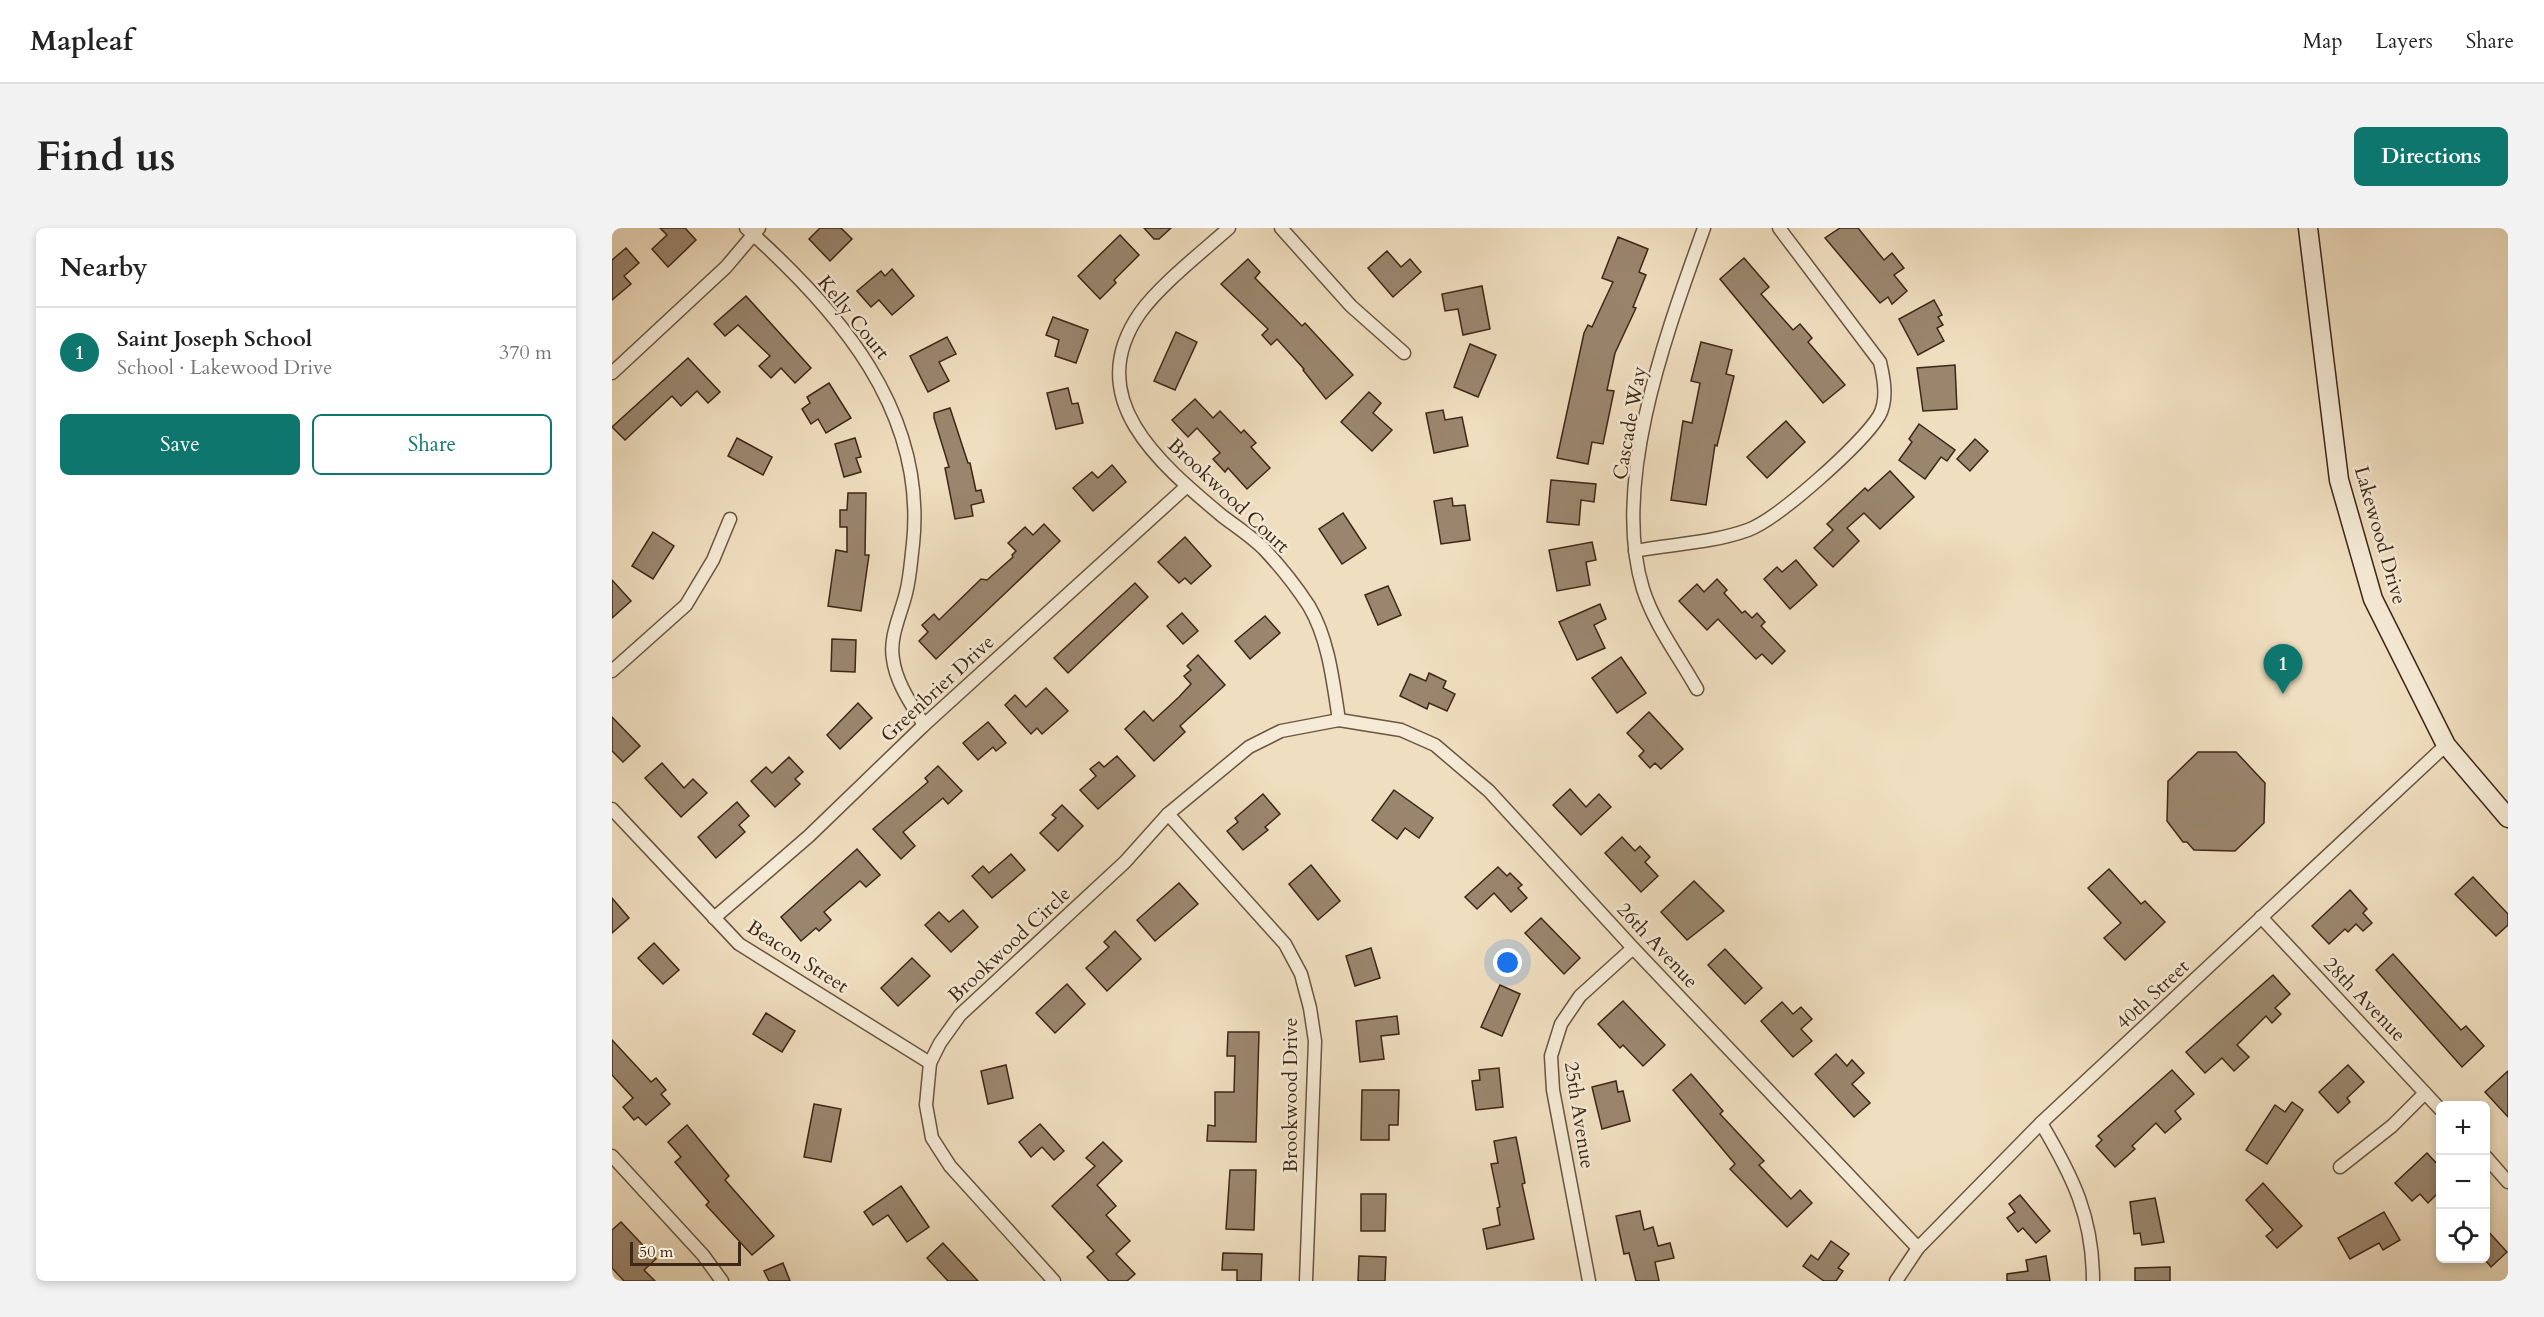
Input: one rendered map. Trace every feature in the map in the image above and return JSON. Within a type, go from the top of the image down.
[{"type":"street","name":"Brookwood Court","points":[[1229,228],[1141,312],[1122,344],[1117,378],[1127,415],[1147,446],[1187,486],[1263,548],[1309,607],[1321,632],[1330,664],[1339,720]]},
{"type":"street","points":[[1281,228],[1351,306],[1404,352]]},
{"type":"street","name":"Cascade Way","points":[[1697,689],[1652,611],[1643,588],[1635,551],[1635,506],[1639,453],[1666,335],[1704,228]]},
{"type":"street","points":[[1635,551],[1683,542],[1717,540],[1751,529],[1780,511],[1849,449],[1879,415],[1884,398],[1880,362],[1779,228]]},
{"type":"street","name":"Lakewood Drive","points":[[2308,228],[2339,480],[2373,599],[2446,745],[2508,818]]},
{"type":"street","points":[[612,373],[726,267],[753,230]]},
{"type":"street","name":"Kelly Court","points":[[753,230],[823,304],[856,344],[884,389],[903,438],[912,489],[914,541],[907,592],[896,625],[892,659],[904,691],[924,725]]},
{"type":"street","name":"Greenbrier Drive","points":[[714,918],[809,836],[924,725],[1187,486]]},
{"type":"street","points":[[612,671],[686,604],[713,560],[730,519]]},
{"type":"street","name":"Brookwood Circle","points":[[1054,1281],[950,1166],[932,1138],[926,1105],[930,1063],[940,1043],[960,1015],[1125,862],[1168,814],[1249,747],[1281,731],[1339,720]]},
{"type":"street","name":"26th Avenue","points":[[1339,720],[1401,730],[1435,745],[1489,791],[1573,879],[1632,948],[1918,1248]]},
{"type":"street","name":"40th Street","points":[[1896,1281],[1918,1248],[2042,1123],[2446,745]]},
{"type":"street","name":"Beacon Street","points":[[612,809],[739,944],[766,963],[930,1063]]},
{"type":"street","name":"Brookwood Drive","points":[[1168,814],[1285,944],[1301,974],[1311,1008],[1314,1041],[1306,1281]]},
{"type":"street","name":"28th Avenue","points":[[2260,917],[2436,1105]]},
{"type":"street","name":"25th Avenue","points":[[1589,1281],[1553,1090],[1551,1056],[1561,1024],[1580,996],[1632,948]]},
{"type":"street","points":[[2340,1167],[2374,1142],[2425,1093]]},
{"type":"street","points":[[2042,1123],[2078,1188],[2093,1257],[2093,1281]]},
{"type":"street","points":[[612,1156],[703,1256],[722,1281]]},
{"type":"street","points":[[2490,1162],[2508,1182]]},
{"type":"building","points":[[660,228],[685,228],[696,240],[668,267],[652,249],[667,235]]},
{"type":"building","points":[[820,228],[841,228],[852,239],[830,261],[809,239]]},
{"type":"building","points":[[1144,228],[1171,228],[1159,239],[1154,239]]},
{"type":"building","points":[[1840,228],[1858,228],[1884,260],[1892,253],[1904,268],[1894,275],[1907,291],[1892,304],[1888,297],[1880,303],[1825,238]]},
{"type":"building","points":[[1120,235],[1139,255],[1114,280],[1116,283],[1100,299],[1078,276]]},
{"type":"building","points":[[1618,237],[1648,249],[1639,272],[1646,275],[1633,307],[1636,308],[1615,353],[1607,390],[1614,391],[1603,444],[1592,442],[1588,464],[1557,458],[1584,333],[1588,325],[1592,327],[1613,282],[1602,278]]},
{"type":"building","points":[[626,248],[639,263],[624,276],[631,284],[612,300],[612,260]]},
{"type":"building","points":[[1387,251],[1401,267],[1410,259],[1421,272],[1393,297],[1368,268]]},
{"type":"building","points":[[1744,258],[1769,287],[1761,294],[1793,330],[1800,324],[1812,338],[1808,342],[1845,385],[1823,403],[1720,279]]},
{"type":"building","points":[[1248,259],[1260,272],[1255,278],[1302,326],[1305,323],[1353,375],[1326,399],[1304,369],[1277,339],[1271,345],[1262,335],[1268,329],[1221,284]]},
{"type":"building","points":[[892,269],[914,296],[892,315],[879,300],[871,307],[857,291],[881,271],[885,276]]},
{"type":"building","points":[[1482,286],[1490,329],[1463,335],[1458,309],[1445,311],[1442,294]]},
{"type":"building","points":[[746,296],[811,368],[795,383],[781,368],[771,378],[759,366],[770,356],[738,325],[725,336],[714,324]]},
{"type":"building","points":[[1934,300],[1942,315],[1938,317],[1943,325],[1937,328],[1944,341],[1918,355],[1899,319]]},
{"type":"building","points":[[1053,317],[1088,330],[1076,363],[1055,356],[1059,340],[1046,335]]},
{"type":"building","points":[[1176,332],[1197,342],[1175,390],[1154,381]]},
{"type":"building","points":[[947,337],[956,354],[939,362],[949,381],[928,392],[910,356]]},
{"type":"building","points":[[1701,342],[1732,350],[1726,374],[1734,376],[1717,446],[1715,445],[1706,505],[1671,500],[1683,421],[1692,423],[1700,383],[1691,381]]},
{"type":"building","points":[[1470,344],[1496,355],[1478,397],[1454,387]]},
{"type":"building","points":[[688,358],[720,392],[708,403],[697,391],[681,406],[672,396],[625,440],[612,427]]},
{"type":"building","points":[[1955,365],[1957,409],[1923,411],[1917,368]]},
{"type":"building","points":[[829,383],[851,418],[826,433],[818,419],[811,424],[802,409],[810,403],[807,397]]},
{"type":"building","points":[[1068,388],[1072,404],[1078,403],[1083,423],[1056,429],[1047,393]]},
{"type":"building","points":[[1369,392],[1381,403],[1373,413],[1392,430],[1372,451],[1341,422]]},
{"type":"building","points":[[1195,399],[1213,418],[1220,411],[1241,433],[1244,430],[1256,443],[1251,447],[1270,468],[1247,489],[1228,468],[1225,472],[1213,459],[1220,453],[1197,428],[1188,437],[1172,420]]},
{"type":"building","points":[[950,408],[968,463],[970,463],[976,491],[981,490],[984,502],[971,505],[973,516],[955,519],[945,468],[949,467],[934,418],[934,413]]},
{"type":"building","points":[[1443,410],[1445,420],[1462,417],[1468,446],[1434,453],[1426,413]]},
{"type":"building","points":[[1786,421],[1805,442],[1767,478],[1747,457]]},
{"type":"building","points":[[1919,424],[1955,450],[1947,461],[1941,457],[1925,479],[1899,460],[1912,442],[1909,439]]},
{"type":"building","points":[[737,438],[772,457],[763,475],[728,456]]},
{"type":"building","points":[[855,438],[861,457],[856,458],[861,472],[844,477],[835,444]]},
{"type":"building","points":[[1975,439],[1988,451],[1970,471],[1957,459]]},
{"type":"building","points":[[1112,465],[1126,482],[1093,511],[1073,488],[1092,472],[1098,478]]},
{"type":"building","points":[[1890,471],[1914,497],[1880,529],[1864,513],[1847,528],[1859,541],[1833,567],[1814,548],[1833,530],[1827,524],[1865,488],[1868,491]]},
{"type":"building","points":[[1551,480],[1596,484],[1594,502],[1581,500],[1579,525],[1547,522]]},
{"type":"building","points":[[848,493],[866,493],[865,555],[869,555],[861,611],[828,606],[836,550],[847,552],[847,527],[840,527],[840,510],[847,510]]},
{"type":"building","points":[[1452,498],[1453,506],[1465,505],[1470,540],[1441,544],[1434,501]]},
{"type":"building","points":[[1343,513],[1366,548],[1342,564],[1319,529]]},
{"type":"building","points":[[1044,524],[1060,541],[936,659],[919,641],[928,632],[922,625],[934,614],[939,620],[981,579],[987,580],[1013,557],[1016,551],[1008,543],[1025,527],[1033,535]]},
{"type":"building","points":[[653,532],[674,546],[653,579],[632,566]]},
{"type":"building","points":[[1185,537],[1211,566],[1191,584],[1185,578],[1179,583],[1158,562]]},
{"type":"building","points":[[1592,542],[1596,560],[1586,562],[1590,585],[1557,591],[1549,550]]},
{"type":"building","points":[[1796,560],[1817,585],[1790,609],[1764,579],[1777,567],[1782,572]]},
{"type":"building","points":[[1717,579],[1727,590],[1724,593],[1742,613],[1745,611],[1752,618],[1757,613],[1765,622],[1761,626],[1785,651],[1772,664],[1762,654],[1756,659],[1718,619],[1707,630],[1679,601],[1697,584],[1704,592]]},
{"type":"building","points":[[612,580],[631,601],[612,618]]},
{"type":"building","points":[[1135,583],[1148,597],[1068,673],[1054,658]]},
{"type":"building","points":[[1388,586],[1401,615],[1378,625],[1365,595]]},
{"type":"building","points":[[1600,604],[1606,619],[1594,625],[1605,648],[1577,660],[1559,622]]},
{"type":"building","points":[[1182,613],[1198,631],[1183,644],[1167,626]]},
{"type":"building","points":[[1265,616],[1280,633],[1250,659],[1235,641]]},
{"type":"building","points":[[832,639],[856,640],[855,672],[831,671]]},
{"type":"building","points":[[1198,655],[1225,685],[1180,726],[1185,732],[1154,761],[1125,729],[1144,711],[1153,721],[1179,697],[1191,684],[1184,676],[1191,670],[1187,666]]},
{"type":"building","points":[[1621,657],[1646,693],[1617,713],[1592,678]]},
{"type":"building","points":[[1429,673],[1446,681],[1443,688],[1455,694],[1447,711],[1429,703],[1427,709],[1400,696],[1410,674],[1426,681]]},
{"type":"building","points":[[1046,688],[1068,711],[1042,734],[1037,728],[1031,734],[1005,705],[1015,695],[1026,707]]},
{"type":"building","points":[[858,703],[872,718],[840,749],[827,735]]},
{"type":"building","points":[[1649,712],[1683,749],[1661,769],[1655,763],[1650,768],[1639,756],[1644,751],[1627,733]]},
{"type":"building","points":[[612,717],[640,746],[623,762],[612,751]]},
{"type":"building","points":[[988,722],[1006,743],[996,751],[993,747],[978,760],[963,743]]},
{"type":"building","points":[[2198,752],[2236,752],[2265,783],[2264,823],[2235,851],[2194,850],[2187,842],[2183,842],[2167,821],[2168,781]]},
{"type":"building","points":[[1117,756],[1135,776],[1098,809],[1080,790],[1096,776],[1090,769],[1099,762],[1104,767]]},
{"type":"building","points":[[789,757],[803,772],[795,779],[800,784],[775,807],[751,781],[766,767],[772,773]]},
{"type":"building","points":[[662,763],[684,788],[693,779],[707,793],[681,817],[645,778]]},
{"type":"building","points":[[938,766],[962,791],[948,804],[943,798],[903,832],[915,846],[901,859],[873,829],[928,782],[925,778]]},
{"type":"building","points":[[1570,789],[1586,807],[1599,794],[1611,807],[1581,835],[1553,805]]},
{"type":"building","points":[[1394,790],[1433,818],[1419,838],[1405,828],[1397,839],[1372,820]]},
{"type":"building","points":[[1263,794],[1280,814],[1265,827],[1268,830],[1243,850],[1227,831],[1238,822],[1235,818]]},
{"type":"building","points":[[737,802],[749,816],[739,825],[745,832],[716,858],[698,837]]},
{"type":"building","points":[[1062,805],[1083,826],[1058,851],[1040,833],[1056,818],[1052,815]]},
{"type":"building","points":[[1622,837],[1635,851],[1640,846],[1650,857],[1645,862],[1658,876],[1641,892],[1605,853]]},
{"type":"building","points":[[857,849],[880,875],[866,887],[860,881],[824,912],[831,920],[819,931],[816,928],[801,941],[781,917]]},
{"type":"building","points":[[1011,854],[1025,870],[992,898],[972,876],[983,866],[989,873]]},
{"type":"building","points":[[1311,865],[1340,901],[1318,920],[1289,884]]},
{"type":"building","points":[[1498,867],[1507,876],[1510,873],[1522,885],[1518,888],[1527,898],[1511,912],[1494,893],[1477,909],[1465,897]]},
{"type":"building","points":[[2109,869],[2141,904],[2145,901],[2165,922],[2125,960],[2104,938],[2121,923],[2088,888]]},
{"type":"building","points":[[2473,877],[2508,914],[2508,925],[2496,936],[2455,894]]},
{"type":"building","points":[[1694,881],[1724,911],[1687,940],[1661,912]]},
{"type":"building","points":[[1179,883],[1198,904],[1155,941],[1137,920]]},
{"type":"building","points":[[2350,890],[2367,909],[2363,913],[2372,923],[2363,931],[2356,924],[2348,932],[2345,929],[2329,944],[2312,926]]},
{"type":"building","points":[[612,898],[629,918],[612,933]]},
{"type":"building","points":[[963,910],[978,927],[951,952],[925,925],[939,912],[949,922]]},
{"type":"building","points":[[1541,918],[1580,958],[1564,974],[1525,933]]},
{"type":"building","points":[[1115,931],[1141,959],[1107,991],[1086,968],[1109,947],[1104,942]]},
{"type":"building","points":[[654,943],[679,970],[663,984],[638,958]]},
{"type":"building","points":[[1371,948],[1380,978],[1355,986],[1346,956]]},
{"type":"building","points":[[1725,949],[1762,988],[1745,1004],[1708,965]]},
{"type":"building","points":[[2393,954],[2461,1030],[2466,1026],[2484,1046],[2462,1067],[2376,970]]},
{"type":"building","points":[[912,958],[930,976],[898,1006],[881,988]]},
{"type":"building","points":[[2273,975],[2290,994],[2275,1008],[2281,1014],[2272,1023],[2266,1016],[2237,1045],[2249,1057],[2234,1071],[2222,1058],[2205,1073],[2186,1052]]},
{"type":"building","points":[[1067,984],[1085,1004],[1055,1033],[1036,1013]]},
{"type":"building","points":[[1500,985],[1520,994],[1502,1036],[1481,1027]]},
{"type":"building","points":[[1623,1001],[1665,1045],[1643,1066],[1623,1045],[1620,1048],[1598,1024]]},
{"type":"building","points":[[1782,1002],[1793,1014],[1801,1007],[1812,1019],[1801,1029],[1812,1041],[1793,1057],[1761,1021]]},
{"type":"building","points":[[766,1013],[795,1031],[782,1052],[753,1034]]},
{"type":"building","points":[[1397,1016],[1399,1034],[1381,1036],[1384,1059],[1360,1062],[1356,1021]]},
{"type":"building","points":[[1228,1032],[1259,1032],[1256,1142],[1207,1141],[1208,1125],[1215,1126],[1215,1092],[1234,1092],[1235,1056],[1227,1056]]},
{"type":"building","points":[[612,1040],[651,1082],[656,1078],[666,1090],[661,1094],[670,1104],[646,1125],[638,1117],[634,1120],[623,1107],[633,1098],[612,1075]]},
{"type":"building","points":[[1836,1054],[1847,1066],[1852,1060],[1864,1073],[1852,1084],[1870,1103],[1854,1117],[1815,1074]]},
{"type":"building","points":[[1006,1065],[1013,1098],[988,1104],[981,1071]]},
{"type":"building","points":[[2348,1065],[2364,1082],[2347,1098],[2350,1102],[2338,1113],[2319,1092]]},
{"type":"building","points":[[1499,1068],[1503,1107],[1476,1110],[1472,1081],[1480,1080],[1479,1070]]},
{"type":"building","points":[[2172,1070],[2194,1094],[2175,1111],[2181,1119],[2165,1133],[2156,1123],[2132,1146],[2135,1149],[2115,1167],[2096,1146],[2102,1140],[2098,1136]]},
{"type":"building","points":[[2508,1071],[2508,1117],[2485,1092]]},
{"type":"building","points":[[1691,1074],[1723,1111],[1720,1114],[1764,1161],[1759,1165],[1791,1199],[1800,1190],[1812,1203],[1787,1227],[1730,1169],[1735,1164],[1673,1090]]},
{"type":"building","points":[[1616,1081],[1618,1092],[1623,1091],[1630,1121],[1602,1129],[1592,1087]]},
{"type":"building","points":[[1362,1090],[1399,1090],[1398,1125],[1389,1125],[1389,1140],[1361,1140]]},
{"type":"building","points":[[2292,1102],[2303,1110],[2267,1164],[2246,1150],[2275,1105],[2285,1112]]},
{"type":"building","points":[[814,1104],[841,1109],[831,1162],[804,1157]]},
{"type":"building","points":[[1040,1124],[1064,1151],[1054,1160],[1042,1147],[1031,1157],[1019,1142]]},
{"type":"building","points":[[687,1125],[729,1176],[725,1180],[774,1236],[752,1255],[706,1205],[709,1202],[675,1162],[681,1157],[668,1142]]},
{"type":"building","points":[[1516,1137],[1525,1183],[1522,1184],[1534,1239],[1487,1249],[1483,1229],[1500,1225],[1497,1208],[1500,1207],[1491,1164],[1498,1163],[1494,1141]]},
{"type":"building","points":[[1103,1142],[1122,1161],[1097,1185],[1116,1206],[1106,1215],[1130,1241],[1116,1254],[1135,1274],[1127,1281],[1109,1281],[1087,1257],[1094,1251],[1052,1206],[1095,1166],[1086,1158]]},
{"type":"building","points":[[2427,1153],[2436,1163],[2436,1195],[2428,1203],[2420,1194],[2412,1201],[2395,1183]]},
{"type":"building","points":[[1230,1170],[1256,1170],[1254,1230],[1226,1229]]},
{"type":"building","points":[[2263,1183],[2302,1226],[2277,1248],[2266,1236],[2273,1230],[2246,1200]]},
{"type":"building","points":[[901,1186],[929,1227],[907,1242],[888,1215],[873,1225],[864,1212]]},
{"type":"building","points":[[1361,1194],[1386,1194],[1385,1231],[1361,1231]]},
{"type":"building","points":[[2020,1195],[2050,1231],[2036,1243],[2023,1228],[2018,1232],[2007,1218],[2015,1212],[2009,1204]]},
{"type":"building","points":[[2155,1198],[2164,1242],[2142,1245],[2140,1233],[2134,1234],[2130,1202]]},
{"type":"building","points":[[1640,1211],[1644,1230],[1653,1227],[1658,1246],[1670,1243],[1674,1258],[1655,1262],[1659,1281],[1636,1281],[1629,1253],[1624,1254],[1616,1216]]},
{"type":"building","points":[[2384,1212],[2400,1240],[2383,1250],[2379,1243],[2350,1259],[2338,1238]]},
{"type":"building","points":[[621,1222],[656,1259],[644,1270],[655,1281],[624,1281],[612,1268],[612,1230]]},
{"type":"building","points":[[2490,1233],[2507,1252],[2491,1267],[2488,1263],[2490,1263]]},
{"type":"building","points":[[1831,1241],[1849,1254],[1838,1268],[1843,1271],[1836,1281],[1824,1281],[1803,1266],[1811,1255],[1818,1260]]},
{"type":"building","points":[[943,1243],[978,1281],[948,1281],[927,1258]]},
{"type":"building","points":[[1223,1253],[1262,1254],[1261,1281],[1237,1281],[1237,1270],[1222,1270]]},
{"type":"building","points":[[1359,1256],[1386,1257],[1385,1281],[1358,1281]]},
{"type":"building","points":[[2046,1256],[2050,1281],[2007,1281],[2007,1274],[2028,1271],[2026,1260]]},
{"type":"building","points":[[783,1263],[790,1281],[769,1281],[764,1271]]},
{"type":"building","points":[[2170,1267],[2170,1281],[2135,1281],[2135,1268]]},
{"type":"place","name":"Saint Joseph School","points":[[2283,694]]}]
